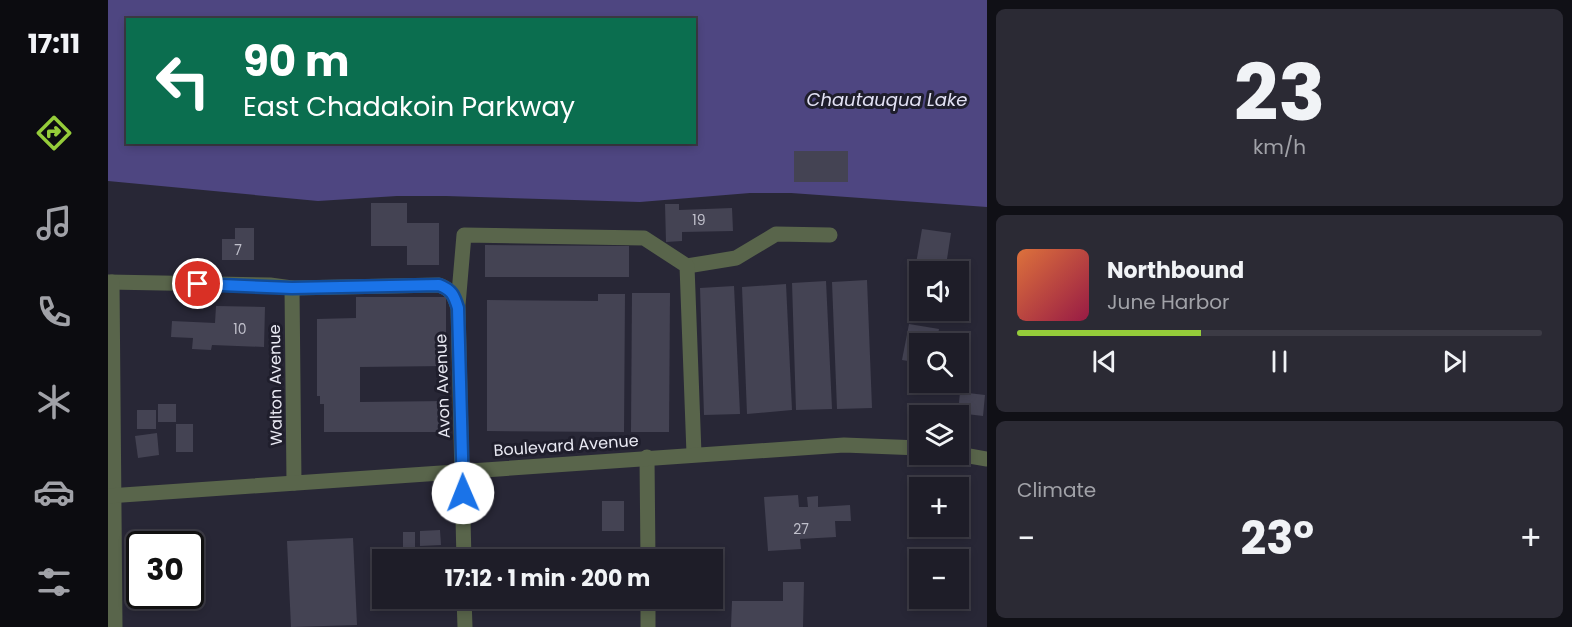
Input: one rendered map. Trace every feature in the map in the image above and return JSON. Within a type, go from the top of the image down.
[{"type":"street","points":[[458,308],[464,234],[644,238],[687,266],[736,258],[776,234],[830,235]]},
{"type":"street","points":[[687,266],[694,454]]},
{"type":"street","points":[[115,627],[110,282],[270,285],[292,288]]},
{"type":"street","name":"Avon Avenue","points":[[292,288],[439,285],[450,290],[455,296],[458,308],[464,549]]},
{"type":"street","name":"Walton Avenue","points":[[292,288],[294,483]]},
{"type":"street","name":"Boulevard Avenue","points":[[112,495],[844,445],[909,448]]},
{"type":"street","points":[[969,456],[987,459]]},
{"type":"street","points":[[647,457],[648,549]]},
{"type":"street","points":[[464,609],[465,627]]},
{"type":"street","points":[[648,609],[648,627]]},
{"type":"water","name":"Chautauqua Lake","points":[[108,0],[987,0],[987,207],[791,193],[750,193],[640,202],[446,196],[397,196],[318,201],[108,181]]},
{"type":"building","points":[[794,151],[848,151],[848,182],[794,182]]},
{"type":"building","points":[[371,203],[407,203],[407,223],[439,223],[439,265],[407,265],[407,246],[371,246]]},
{"type":"building","points":[[665,204],[679,204],[679,210],[732,208],[733,231],[682,232],[682,241],[666,242]]},
{"type":"building","points":[[235,228],[254,228],[254,260],[222,260],[222,239],[235,239]]},
{"type":"building","points":[[922,229],[951,233],[947,261],[916,261]]},
{"type":"building","points":[[485,245],[629,246],[629,277],[485,277]]},
{"type":"building","points":[[867,280],[872,408],[837,409],[832,282]]},
{"type":"building","points":[[826,281],[832,409],[796,410],[792,283]]},
{"type":"building","points":[[786,284],[792,410],[747,414],[742,287]]},
{"type":"building","points":[[734,286],[740,414],[704,415],[700,288]]},
{"type":"building","points":[[632,293],[670,293],[669,432],[631,432]]},
{"type":"building","points":[[598,294],[625,294],[624,432],[487,431],[487,300],[598,301]]},
{"type":"building","points":[[356,297],[446,297],[446,366],[360,367],[360,402],[447,401],[447,432],[324,432],[324,404],[320,404],[320,396],[317,396],[317,319],[356,318]]},
{"type":"building","points":[[216,306],[265,307],[264,347],[212,345],[211,350],[192,349],[193,338],[171,337],[172,321],[215,323]]},
{"type":"building","points":[[909,324],[939,329],[938,333],[909,333],[909,361],[902,360]]},
{"type":"building","points":[[960,393],[985,395],[983,416],[969,414],[969,405],[959,405]]},
{"type":"building","points":[[158,404],[176,404],[176,422],[158,422]]},
{"type":"building","points":[[137,410],[156,410],[156,429],[137,429]]},
{"type":"building","points":[[176,424],[193,424],[193,452],[176,452]]},
{"type":"building","points":[[157,433],[159,455],[138,458],[135,436]]},
{"type":"building","points":[[798,495],[799,507],[808,507],[807,497],[818,496],[818,507],[850,505],[851,521],[835,521],[836,537],[800,539],[801,549],[768,551],[764,497]]},
{"type":"building","points":[[602,501],[624,501],[624,531],[602,531]]},
{"type":"building","points":[[440,530],[441,545],[420,546],[420,531]]},
{"type":"building","points":[[403,532],[415,532],[415,549],[403,549]]},
{"type":"building","points":[[353,538],[357,625],[291,627],[287,541]]},
{"type":"building","points":[[783,582],[804,582],[803,627],[731,627],[732,601],[783,601]]},
{"type":"building","points":[[137,609],[168,609],[168,611],[137,611]]},
{"type":"route","points":[[198,284],[270,285],[292,288],[439,285],[450,290],[455,296],[458,308],[463,493]]}]
